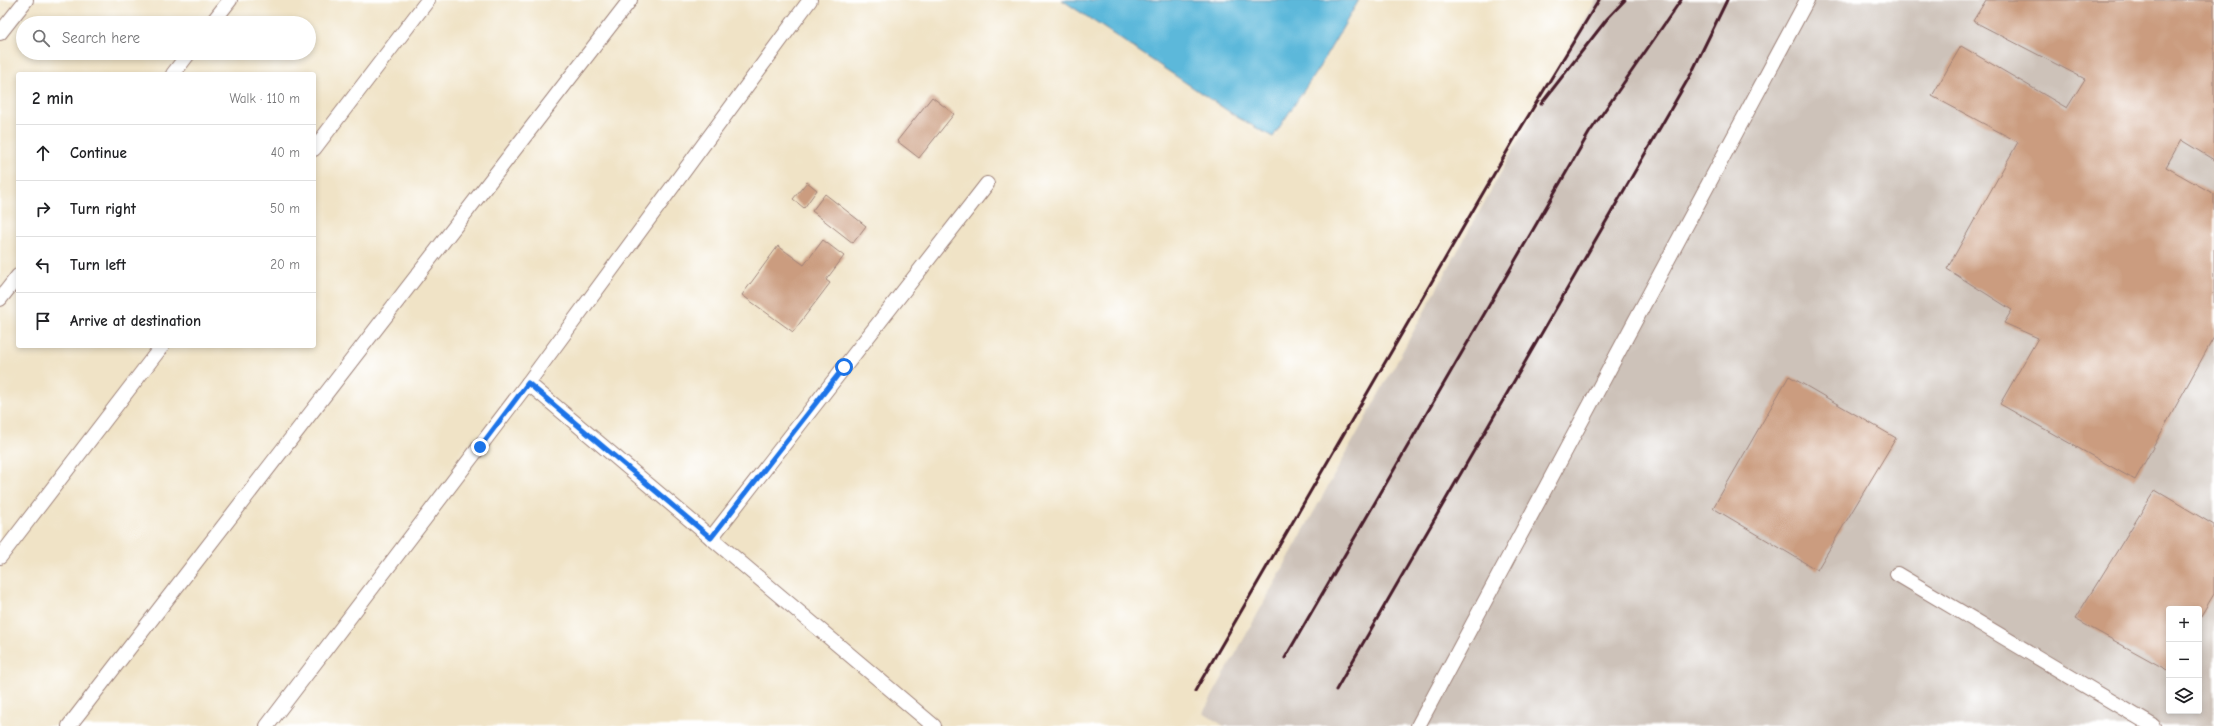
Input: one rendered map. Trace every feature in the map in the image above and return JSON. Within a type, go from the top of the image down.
[{"type":"lane","points":[[0,33],[26,0]]},
{"type":"lane","points":[[217,16],[230,0]]},
{"type":"lane","points":[[316,145],[428,0]]},
{"type":"lane","points":[[68,726],[630,0]]},
{"type":"lane","points":[[267,726],[528,383],[810,0]]},
{"type":"lane","points":[[1418,726],[1807,0]]},
{"type":"lane","points":[[175,72],[184,60]]},
{"type":"lane","points":[[711,538],[987,184]]},
{"type":"lane","points":[[0,299],[16,279]]},
{"type":"lane","points":[[0,557],[160,348]]},
{"type":"lane","points":[[528,383],[934,726]]},
{"type":"lane","points":[[1897,574],[2153,726]]},
{"type":"shaded area","points":[[1596,0],[2214,0],[2214,726],[1224,726],[1203,713]]},
{"type":"water","points":[[1062,0],[1359,0],[1320,66],[1273,137],[1237,117]]},
{"type":"building","points":[[1986,0],[2214,0],[2214,160],[2181,140],[2166,167],[2214,194],[2214,337],[2135,480],[2000,404],[2038,338],[2004,323],[2012,310],[1947,269],[2018,142],[1932,96],[1961,46],[2067,108],[2085,79],[1973,21]]},
{"type":"building","points":[[932,97],[954,114],[919,158],[897,141]]},
{"type":"building","points":[[807,182],[817,190],[804,208],[793,199]]},
{"type":"building","points":[[825,194],[866,226],[853,243],[812,211]]},
{"type":"building","points":[[823,240],[844,256],[826,280],[830,283],[793,332],[742,295],[778,246],[804,265]]},
{"type":"building","points":[[1789,376],[1896,438],[1817,570],[1713,508]]},
{"type":"building","points":[[2155,490],[2214,525],[2214,594],[2202,614],[2202,606],[2166,606],[2166,669],[2075,619]]},
{"type":"railway","points":[[1195,691],[1516,136],[1599,0]]},
{"type":"railway","points":[[1541,104],[1607,19],[1625,0]]},
{"type":"railway","points":[[1285,658],[1589,133],[1681,0]]},
{"type":"railway","points":[[1336,690],[1691,74],[1727,0]]},
{"type":"route","points":[[480,447],[528,383],[711,538],[844,367]]}]
